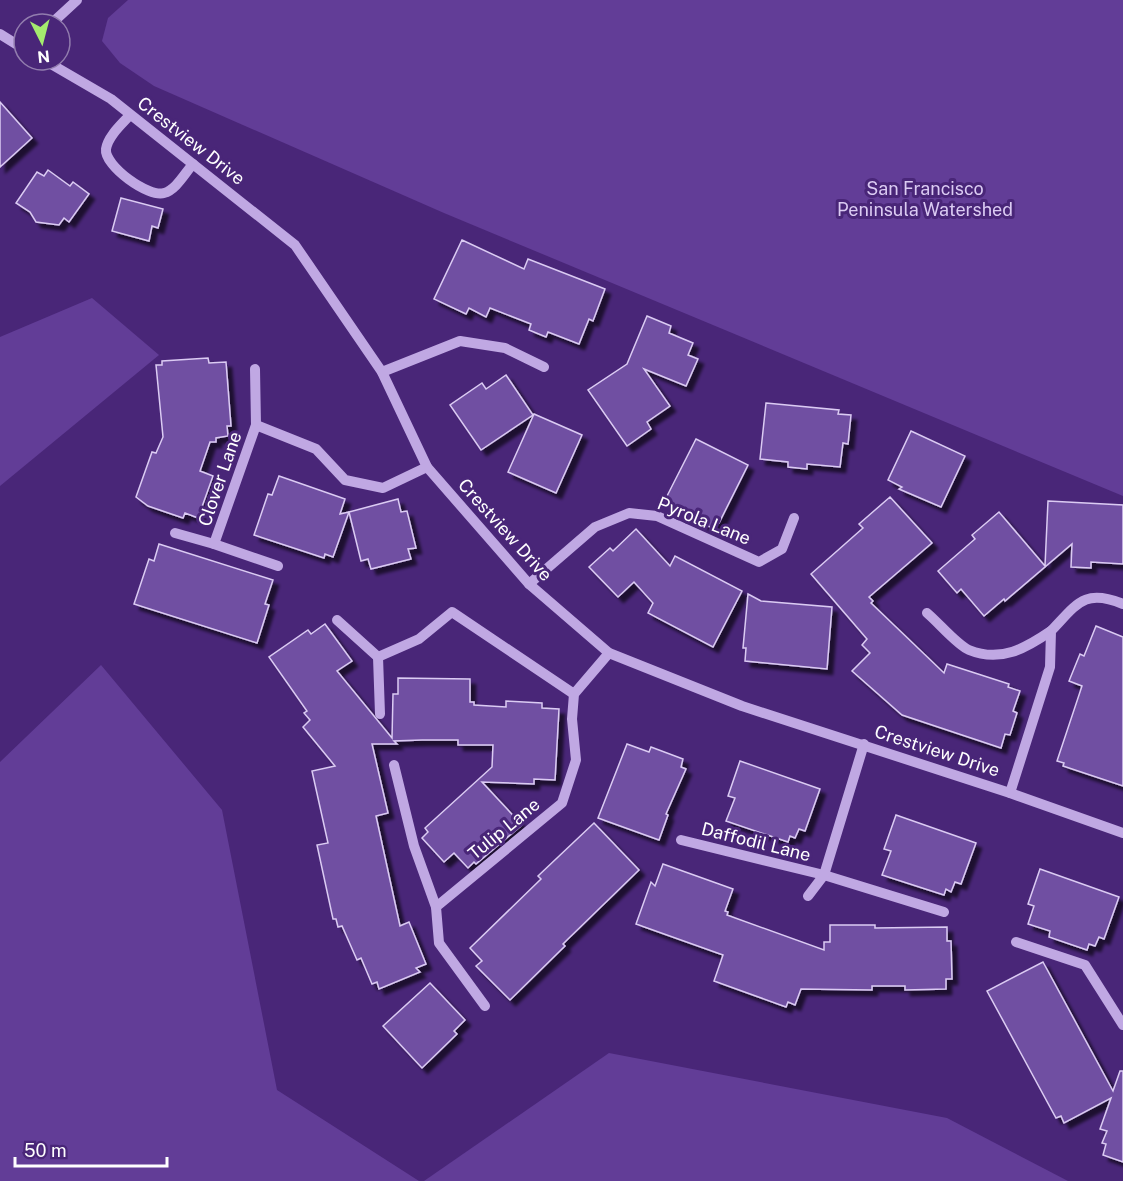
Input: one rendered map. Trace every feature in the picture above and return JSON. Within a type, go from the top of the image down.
[{"type":"street","points":[[64,12],[77,0]]},
{"type":"street","name":"Crestview Drive","points":[[65,72],[111,99],[295,245],[382,372],[427,467],[529,585],[609,653],[742,706],[1010,792],[1123,833]]},
{"type":"street","points":[[130,115],[110,138],[106,149],[107,159],[114,168],[147,191],[158,194],[171,190],[193,164]]},
{"type":"street","points":[[382,372],[460,341],[505,348],[544,367]]},
{"type":"street","name":"Clover Lane","points":[[214,544],[256,425],[255,369]]},
{"type":"street","name":"Clover Lane","points":[[256,425],[316,448],[345,480],[383,488],[427,467]]},
{"type":"street","name":"Pyrola Lane","points":[[529,585],[595,527],[629,513],[657,516],[759,562],[782,549],[794,518]]},
{"type":"street","name":"Clover Lane","points":[[176,533],[278,567]]},
{"type":"street","points":[[927,613],[968,650],[998,655],[1023,651],[1051,631],[1081,600],[1104,596],[1123,604]]},
{"type":"street","points":[[378,657],[419,639],[452,612],[574,694],[609,653]]},
{"type":"street","points":[[338,620],[378,657],[380,714]]},
{"type":"street","points":[[1010,792],[1050,667],[1051,631]]},
{"type":"street","name":"Tulip Lane","points":[[436,907],[562,803],[576,760],[572,719],[574,694]]},
{"type":"street","name":"Daffodil Lane","points":[[808,896],[825,875],[864,744]]},
{"type":"street","points":[[394,765],[414,846],[436,907],[439,943],[485,1006]]},
{"type":"street","name":"Daffodil Lane","points":[[681,840],[825,875],[944,912]]},
{"type":"street","points":[[1016,942],[1085,965],[1123,1024]]},
{"type":"green space","name":"San Francisco Peninsula Watershed","points":[[128,0],[1123,0],[1123,496],[444,213],[154,86],[120,63],[102,41],[108,18]]},
{"type":"green space","points":[[92,298],[159,355],[0,486],[0,337]]},
{"type":"green space","points":[[101,665],[222,810],[277,1090],[419,1181],[0,1181],[0,762]]},
{"type":"green space","points":[[609,1053],[947,1118],[1068,1181],[424,1181]]},
{"type":"building","points":[[0,102],[32,138],[0,167]]},
{"type":"building","points":[[48,170],[70,186],[73,182],[89,194],[69,222],[64,218],[59,225],[36,222],[30,212],[16,203],[37,172],[44,176]]},
{"type":"building","points":[[121,198],[163,209],[158,228],[152,226],[149,241],[112,231]]},
{"type":"building","points":[[462,240],[524,269],[528,259],[605,289],[593,321],[589,319],[579,344],[548,332],[546,337],[529,330],[531,324],[490,308],[486,317],[469,308],[466,314],[434,299]]},
{"type":"building","points":[[647,316],[671,326],[669,333],[693,343],[688,355],[698,359],[686,386],[644,369],[670,406],[647,422],[651,429],[627,446],[588,390],[627,364]]},
{"type":"building","points":[[208,358],[209,363],[226,362],[231,426],[227,426],[228,436],[216,438],[216,442],[210,442],[200,471],[213,476],[198,518],[185,513],[183,518],[148,506],[136,497],[152,452],[156,453],[163,437],[156,365],[162,365],[162,361]]},
{"type":"building","points":[[506,375],[533,415],[481,450],[450,405],[482,383],[486,389]]},
{"type":"building","points":[[766,403],[839,410],[838,414],[851,415],[848,444],[843,443],[840,467],[807,464],[807,469],[788,467],[788,462],[760,459]]},
{"type":"building","points":[[534,414],[582,435],[556,493],[508,472]]},
{"type":"building","points":[[911,431],[965,456],[941,507],[899,489],[902,487],[888,480]]},
{"type":"building","points":[[696,439],[748,465],[719,523],[715,521],[712,528],[668,506],[671,500],[666,498]]},
{"type":"building","points":[[279,476],[345,499],[340,514],[349,512],[333,557],[325,554],[324,558],[254,535],[268,494],[272,495]]},
{"type":"building","points":[[890,497],[932,543],[869,597],[873,601],[871,603],[944,673],[947,664],[1009,684],[1008,687],[1020,691],[1013,711],[1017,713],[1010,735],[1005,734],[1001,748],[902,715],[852,671],[870,653],[862,645],[867,639],[811,574],[863,528],[859,524]]},
{"type":"building","points":[[398,499],[401,512],[407,511],[416,548],[408,549],[411,559],[371,569],[368,559],[361,561],[349,512]]},
{"type":"building","points":[[1048,501],[1123,505],[1123,564],[1091,562],[1091,568],[1071,567],[1072,544],[984,616],[961,589],[957,593],[938,571],[975,539],[972,535],[999,512],[1045,566]]},
{"type":"building","points":[[636,529],[670,566],[675,556],[742,591],[713,647],[648,613],[653,603],[634,582],[618,597],[589,567],[610,548],[613,551]]},
{"type":"building","points":[[159,544],[273,580],[265,604],[269,605],[257,643],[134,604],[149,559],[154,561]]},
{"type":"building","points":[[748,594],[761,601],[832,607],[827,669],[745,661],[746,648],[743,648]]},
{"type":"building","points":[[325,624],[352,661],[337,671],[392,738],[393,694],[398,694],[398,678],[470,679],[470,702],[474,702],[474,705],[506,707],[506,701],[542,703],[542,708],[559,709],[555,780],[534,779],[534,784],[482,782],[522,825],[476,864],[474,862],[468,868],[454,853],[444,862],[422,838],[428,832],[425,828],[492,767],[493,745],[458,745],[458,740],[394,741],[397,744],[372,744],[388,813],[376,816],[400,926],[409,922],[426,964],[416,968],[420,972],[379,989],[377,982],[372,984],[361,958],[357,960],[342,926],[338,927],[336,919],[333,919],[317,845],[328,843],[312,771],[335,766],[303,727],[310,720],[304,713],[307,711],[269,657],[308,630],[311,634]]},
{"type":"building","points":[[1096,626],[1123,637],[1123,786],[1063,766],[1064,763],[1057,761],[1082,686],[1069,681],[1080,654],[1084,656]]},
{"type":"building","points":[[627,744],[649,752],[651,747],[683,759],[681,767],[686,769],[666,814],[668,815],[659,840],[598,818]]},
{"type":"building","points":[[740,761],[820,789],[805,831],[799,829],[795,838],[790,836],[788,842],[726,821],[735,798],[728,796]]},
{"type":"building","points":[[896,815],[976,843],[961,884],[955,882],[951,892],[946,889],[944,895],[882,875],[891,851],[884,849]]},
{"type":"building","points":[[594,823],[639,870],[563,944],[565,946],[510,1000],[476,966],[482,961],[470,948],[541,879],[538,876]]},
{"type":"building","points":[[663,864],[733,889],[725,911],[728,912],[727,915],[824,950],[824,942],[830,942],[830,925],[875,925],[875,928],[947,927],[947,941],[951,941],[952,979],[946,979],[946,989],[905,990],[905,986],[872,986],[872,990],[801,989],[795,1005],[788,1002],[786,1007],[714,981],[723,955],[636,924],[651,882],[655,886]]},
{"type":"building","points":[[1040,869],[1119,897],[1104,939],[1099,937],[1095,946],[1089,944],[1087,950],[1049,937],[1050,931],[1028,924],[1034,906],[1028,904]]},
{"type":"building","points":[[1043,962],[1113,1091],[1120,1071],[1123,1071],[1123,1162],[1103,1155],[1106,1144],[1102,1143],[1107,1131],[1100,1129],[1111,1098],[1064,1123],[1061,1116],[1056,1118],[987,991]]},
{"type":"building","points":[[430,983],[465,1020],[454,1031],[457,1034],[422,1068],[383,1026]]}]
